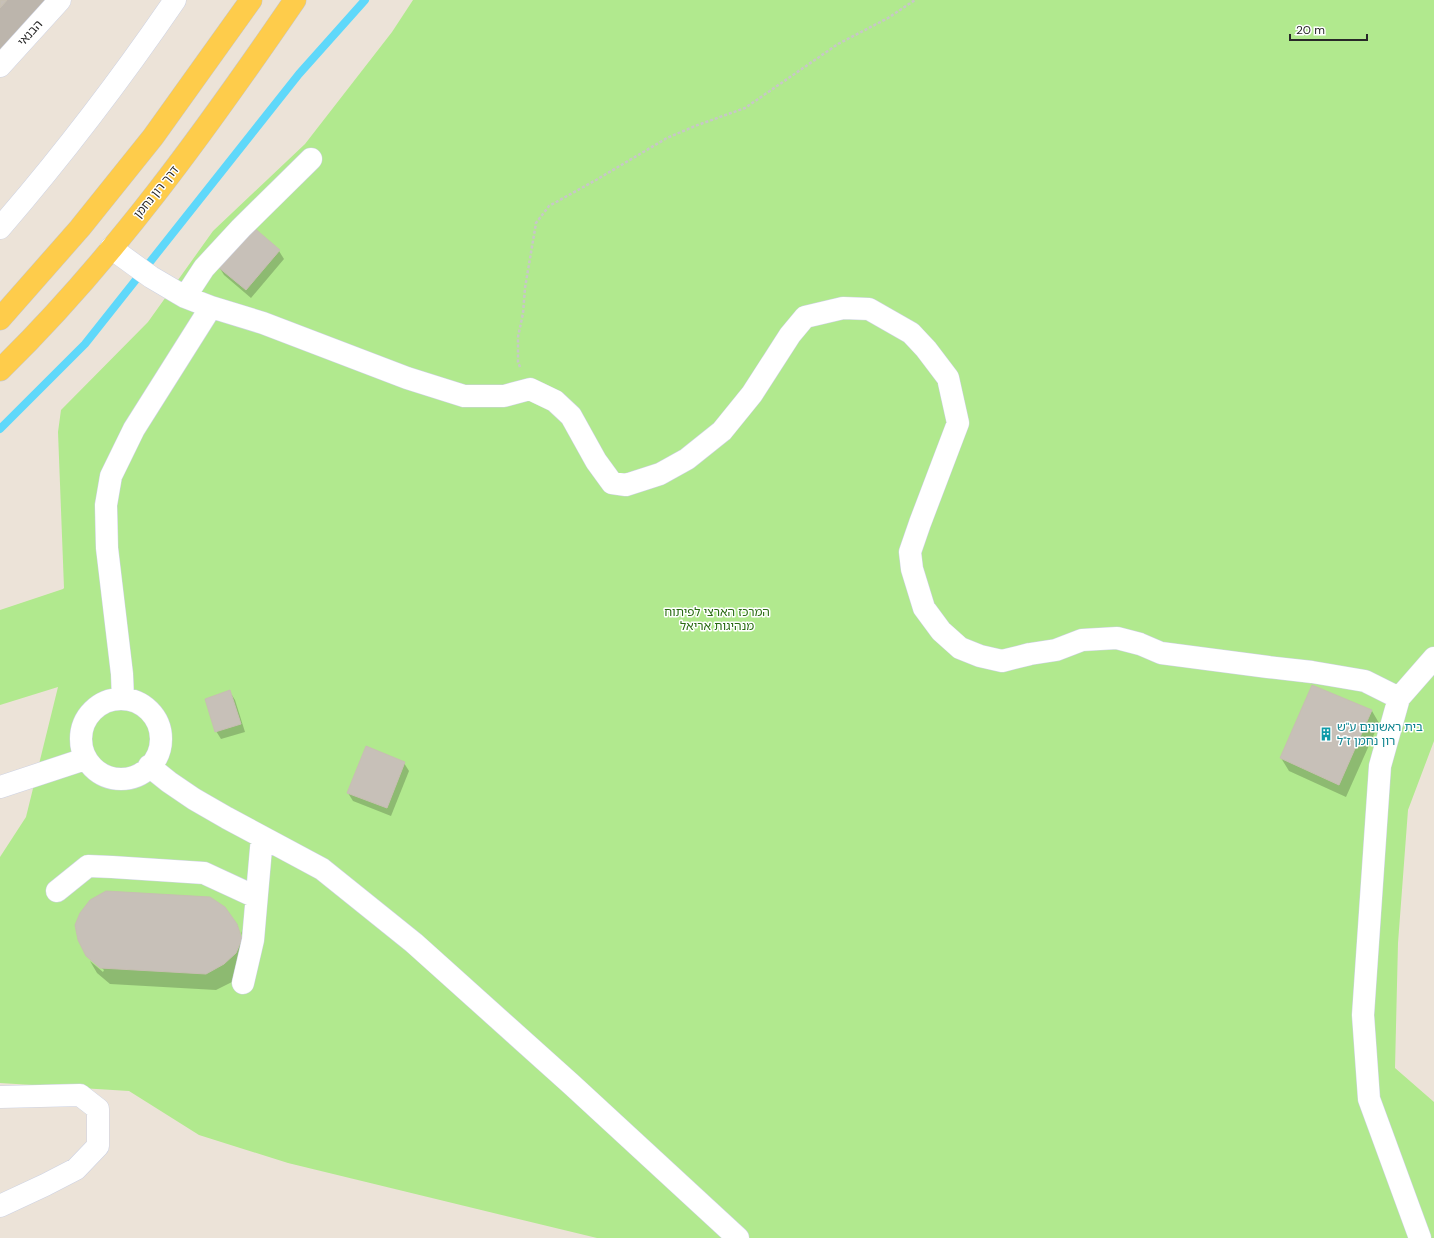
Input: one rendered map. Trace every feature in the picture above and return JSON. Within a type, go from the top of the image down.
[{"type":"main road","points":[[0,319],[80,228],[153,138],[251,0]]},
{"type":"main road","name":"דרך רון נחמן","points":[[0,370],[38,333],[111,248],[182,160],[295,0]]},
{"type":"street","name":"הבנאי","points":[[0,66],[60,0]]},
{"type":"street","points":[[0,228],[38,183],[116,83],[175,0]]},
{"type":"street","points":[[185,297],[204,268],[214,257],[241,228],[311,159]]},
{"type":"street","points":[[111,248],[151,277],[185,297],[263,324],[407,378],[464,396],[504,396],[530,390],[555,401],[571,416],[596,461],[612,482],[626,485],[660,474],[687,459],[722,431],[752,394],[790,335],[805,317],[842,308],[869,308],[911,333],[926,349],[948,378],[958,423],[910,552],[912,569],[924,608],[941,631],[960,648],[980,656],[1002,660],[1056,650],[1082,640],[1117,638],[1140,644],[1161,653],[1312,672],[1365,681],[1399,698]]},
{"type":"street","points":[[123,700],[122,674],[108,548],[106,505],[111,476],[134,429],[211,307]]},
{"type":"street","points":[[1420,1238],[1369,1099],[1363,1015],[1380,766],[1399,698],[1434,658]]},
{"type":"street","points":[[123,700],[132,701],[148,710],[159,727],[161,741],[158,754],[146,770],[130,778],[116,779],[96,771],[85,758],[81,742],[83,725],[95,709],[107,702],[123,700]]},
{"type":"street","points":[[0,787],[85,758]]},
{"type":"street","points":[[149,766],[194,799],[322,869],[414,943],[738,1238]]},
{"type":"street","points":[[243,983],[253,940],[262,837]]},
{"type":"street","points":[[57,891],[88,866],[204,873],[256,897]]},
{"type":"street","points":[[0,1097],[80,1094],[98,1109],[98,1146],[76,1169],[0,1206]]},
{"type":"path","points":[[530,390],[518,362],[518,337],[536,223],[549,206],[667,138],[745,108],[838,44],[888,18],[915,0]]},
{"type":"green space","name":"המרכז הארצי לפיתוח מנהיגות אריאל","points":[[413,0],[1434,0],[1434,741],[1408,810],[1398,943],[1395,1068],[1434,1102],[1434,1238],[597,1238],[288,1163],[199,1135],[129,1091],[0,1083],[0,857],[26,817],[58,687],[0,705],[0,610],[64,588],[58,432],[61,410],[148,322],[213,231],[305,144],[392,32]]},
{"type":"building","points":[[0,0],[7,0],[0,8]]},
{"type":"building","points":[[0,0],[7,0],[0,8]]},
{"type":"building","points":[[252,226],[280,250],[246,290],[218,267]]},
{"type":"building","name":"בית ראשונים ע\"ש רון נחמן ז\"ל","points":[[1312,685],[1372,710],[1339,785],[1280,758]]},
{"type":"building","points":[[230,690],[241,724],[215,732],[205,699]]},
{"type":"building","points":[[366,746],[405,762],[387,808],[347,793]]},
{"type":"building","points":[[106,891],[210,897],[225,907],[237,924],[242,939],[236,953],[224,964],[206,974],[100,968],[86,956],[78,940],[75,925],[80,913],[90,900]]},
{"type":"waterway","points":[[0,429],[85,344],[299,74],[365,0]]},
{"type":"place","name":"בית ראשונים ע\"ש רון נחמן ז\"ל","points":[[1326,734]]}]
